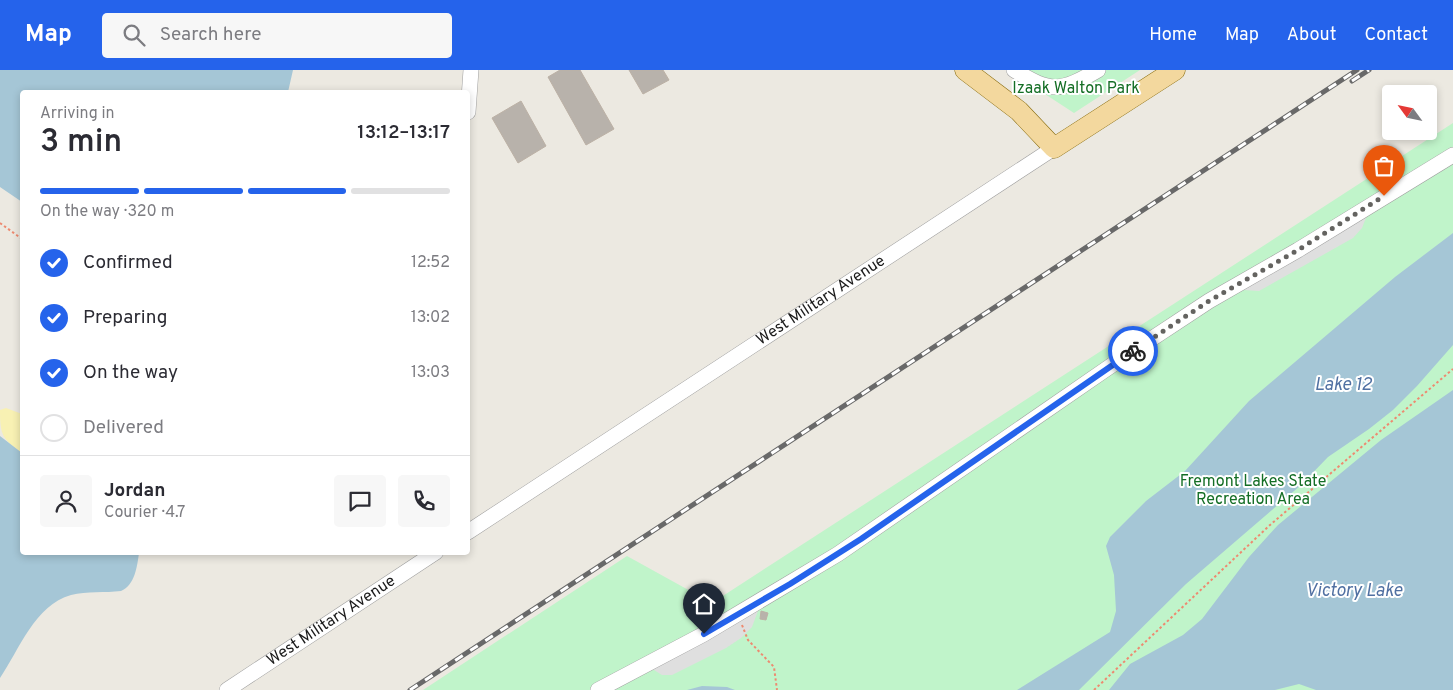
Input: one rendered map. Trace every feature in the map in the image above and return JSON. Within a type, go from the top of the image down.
[{"type":"main road","points":[[965,70],[1019,111],[1054,148]]},
{"type":"main road","name":"West Military Avenue","points":[[1054,148],[1175,70]]},
{"type":"street","points":[[470,90],[471,70]]},
{"type":"street","points":[[1014,70],[1042,86],[1052,88],[1071,84],[1098,70]]},
{"type":"street","name":"West Military Avenue","points":[[470,531],[1054,148]]},
{"type":"street","points":[[598,690],[735,616],[866,536],[1115,363],[1209,301],[1298,250],[1453,156]]},
{"type":"street","name":"West Military Avenue","points":[[227,690],[431,555]]},
{"type":"path","points":[[0,223],[20,238]]},
{"type":"path","points":[[1094,690],[1270,525],[1453,369]]},
{"type":"path","points":[[735,616],[747,633],[748,640],[774,667],[777,690]]},
{"type":"sand","points":[[6,408],[20,413],[20,452],[10,444],[4,436],[0,410]]},
{"type":"green space","name":"Izaak Walton Park","points":[[1008,70],[1140,70],[1074,113]]},
{"type":"green space","name":"Fremont Lakes State Recreation Area","points":[[1453,123],[1453,690],[423,690],[627,556],[712,603],[1427,140],[1438,140],[1438,133]]},
{"type":"shaded area","points":[[1371,205],[1362,228],[1353,238],[1259,291],[1228,289]]},
{"type":"shaded area","points":[[762,600],[752,627],[741,638],[726,648],[672,675],[662,675],[646,665]]},
{"type":"water","points":[[0,70],[293,70],[288,90],[20,90],[20,201],[0,187]]},
{"type":"water","name":"Lake 12","points":[[1453,233],[1453,345],[1417,386],[1393,410],[1328,457],[1301,485],[1186,584],[1079,690],[1017,690],[1110,632],[1116,611],[1114,575],[1106,546],[1110,537],[1146,501],[1185,471],[1249,401],[1395,277]]},
{"type":"water","name":"Victory Lake","points":[[1453,390],[1453,690],[1316,690],[1299,684],[1275,690],[1109,690],[1130,664],[1183,635],[1202,619],[1249,557],[1278,525],[1381,440]]},
{"type":"water","points":[[0,436],[20,451],[20,555],[139,555],[132,580],[121,591],[71,595],[58,600],[47,608],[29,630],[0,678]]},
{"type":"water","points":[[702,686],[727,687],[735,690],[687,690]]},
{"type":"building","points":[[560,70],[580,70],[614,129],[586,145],[548,77]]},
{"type":"building","points":[[629,70],[663,70],[669,80],[643,94]]},
{"type":"building","points":[[521,101],[546,146],[518,163],[492,118]]},
{"type":"building","points":[[761,611],[768,613],[766,620],[760,619]]},
{"type":"railway","points":[[410,690],[1357,70]]},
{"type":"railway","points":[[1352,81],[1369,70]]},
{"type":"way so far","points":[[1133,351],[1209,301],[1298,250],[1384,196]]},
{"type":"route","points":[[704,634],[790,584],[861,539],[1133,351]]}]
